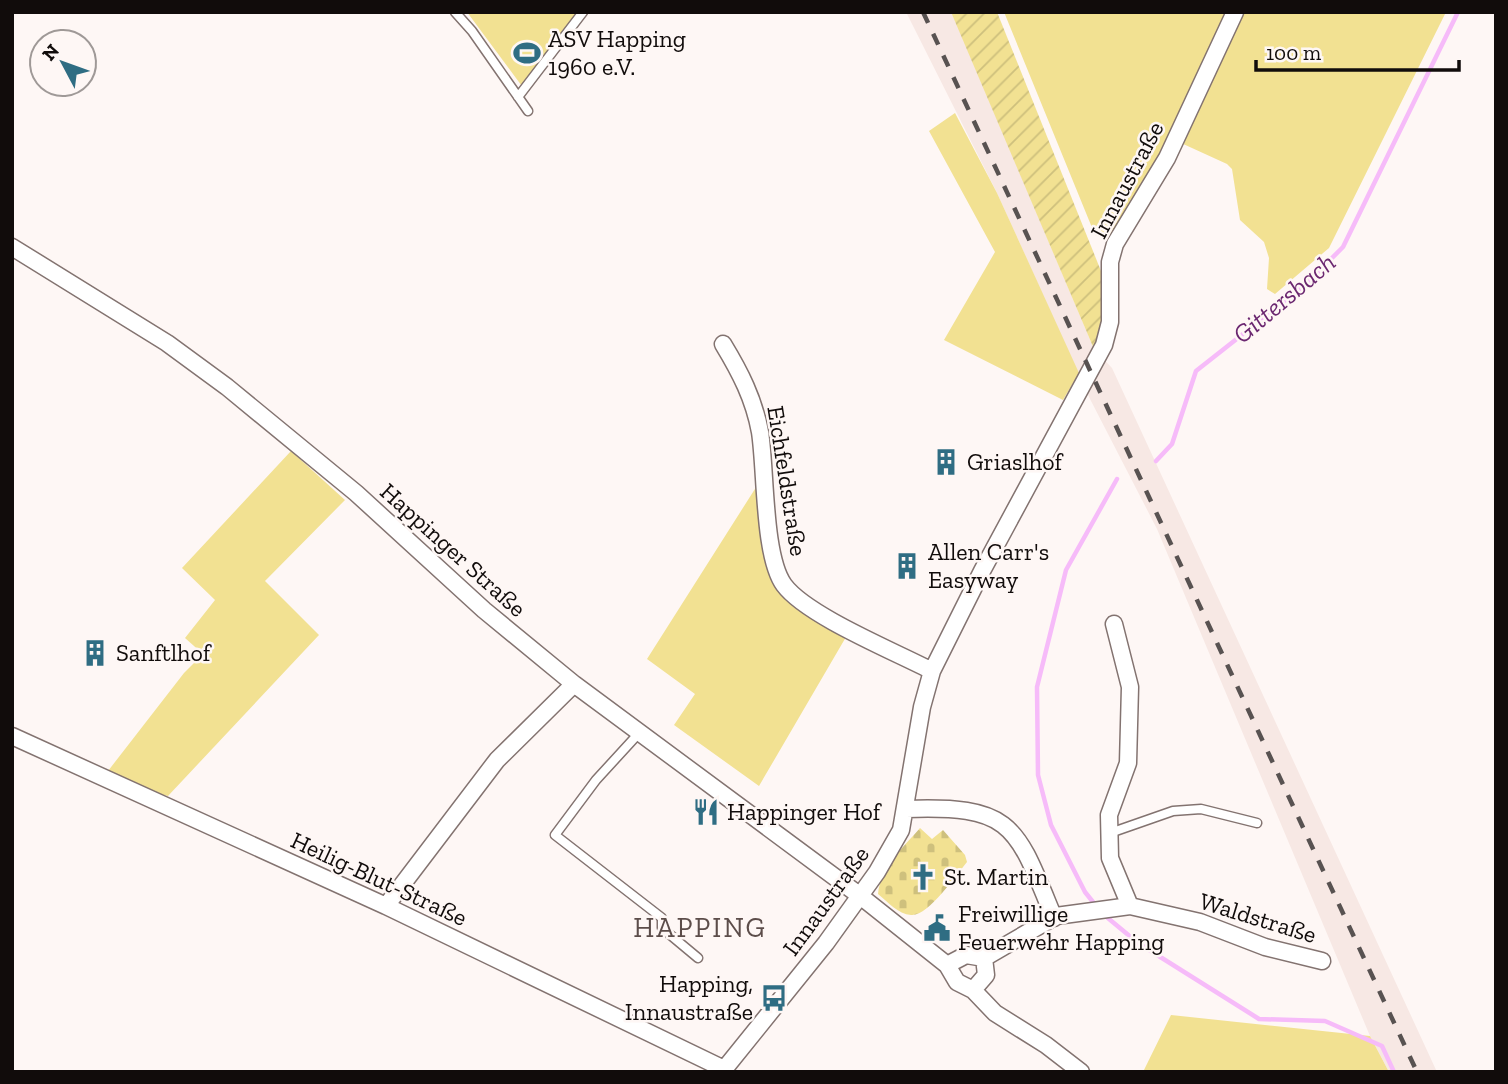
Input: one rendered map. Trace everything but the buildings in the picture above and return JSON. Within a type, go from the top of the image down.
[{"type":"street","name":"Innaustraße","points":[[723,1070],[826,943],[877,872],[901,830],[922,707],[932,671],[982,571],[1100,354],[1110,322],[1109,275],[1115,244],[1167,158],[1236,12]]},
{"type":"street","name":"Happinger Straße","points":[[12,247],[167,343],[227,387],[356,493],[484,610],[574,684],[859,895],[947,965],[957,982],[974,990],[995,1013],[1046,1045],[1081,1072]]},
{"type":"street","name":"Eichfeldstraße","points":[[723,344],[746,383],[760,430],[770,539],[784,585],[821,614],[932,671]]},
{"type":"street","points":[[1114,624],[1130,687],[1128,763],[1109,815],[1110,858],[1130,906]]},
{"type":"street","points":[[386,906],[497,760],[574,684]]},
{"type":"street","name":"Heilig-Blut-Straße","points":[[12,736],[386,906],[723,1070]]},
{"type":"street","points":[[906,808],[962,809],[1001,821],[1020,839],[1054,918]]},
{"type":"street","name":"Waldstraße","points":[[984,958],[1054,918],[1130,906],[1200,922],[1265,947],[1322,961]]},
{"type":"street","points":[[947,965],[966,955],[984,958],[986,975],[974,990]]},
{"type":"lane","points":[[455,12],[472,31],[528,111]]},
{"type":"lane","points":[[518,97],[583,12]]},
{"type":"lane","points":[[640,732],[596,780],[555,835],[662,918],[662,928],[698,958]]},
{"type":"lane","points":[[1110,833],[1173,811],[1201,809],[1257,823]]},
{"type":"shaded area","points":[[906,12],[951,12],[1094,349],[1112,368],[1437,1072],[1389,1072],[1370,1036],[1157,529],[1090,399],[997,193]]},
{"type":"green space","name":"ASV Happing 1960 e.V.","points":[[467,12],[587,12],[527,93]]},
{"type":"green space","points":[[951,12],[997,12],[1103,276],[1102,331],[1094,349]]},
{"type":"green space","points":[[1004,12],[1229,12],[1184,114],[1108,240],[1095,235]]},
{"type":"green space","points":[[1242,12],[1446,12],[1329,248],[1275,294],[1267,289],[1269,258],[1264,242],[1240,220],[1232,169],[1227,164],[1181,143]]},
{"type":"green space","points":[[955,113],[997,193],[1079,373],[1063,400],[944,340],[995,252],[929,131]]},
{"type":"green space","points":[[291,451],[345,500],[265,581],[319,635],[168,796],[140,789],[108,771],[184,673],[203,654],[185,638],[215,600],[182,568]]},
{"type":"green space","points":[[760,481],[782,589],[846,637],[759,786],[674,725],[695,694],[647,659]]},
{"type":"green space","points":[[920,828],[932,839],[943,830],[965,855],[967,862],[933,903],[918,914],[911,915],[897,910],[878,894],[888,866]]},
{"type":"green space","points":[[1171,1015],[1370,1036],[1389,1072],[1143,1072]]},
{"type":"waterway","name":"Gittersbach","points":[[1156,461],[1172,444],[1196,371],[1305,285],[1343,247],[1458,12]]},
{"type":"waterway","name":"Gittersbach","points":[[1097,907],[1085,892],[1051,825],[1038,775],[1037,687],[1066,570],[1117,479]]},
{"type":"waterway","name":"Gittersbach","points":[[1103,914],[1138,943],[1259,1019],[1325,1021],[1382,1046],[1394,1072]]},
{"type":"railway","points":[[923,12],[1417,1072]]},
{"type":"place","name":"ASV Happing 1960 e.V.","points":[[527,53]]},
{"type":"place","name":"Griaslhof","points":[[946,462]]},
{"type":"place","name":"Allen Carr's Easyway","points":[[907,566]]},
{"type":"place","name":"Sanftlhof","points":[[95,653]]},
{"type":"place","name":"Happinger Hof","points":[[706,812]]},
{"type":"place","name":"St. Martin","points":[[923,877]]},
{"type":"place","name":"Freiwillige Feuerwehr Happing","points":[[937,928]]},
{"type":"place","name":"Happing, Innaustraße","points":[[774,998]]},
{"type":"district","name":"HAPPING","points":[[700,927]]}]
